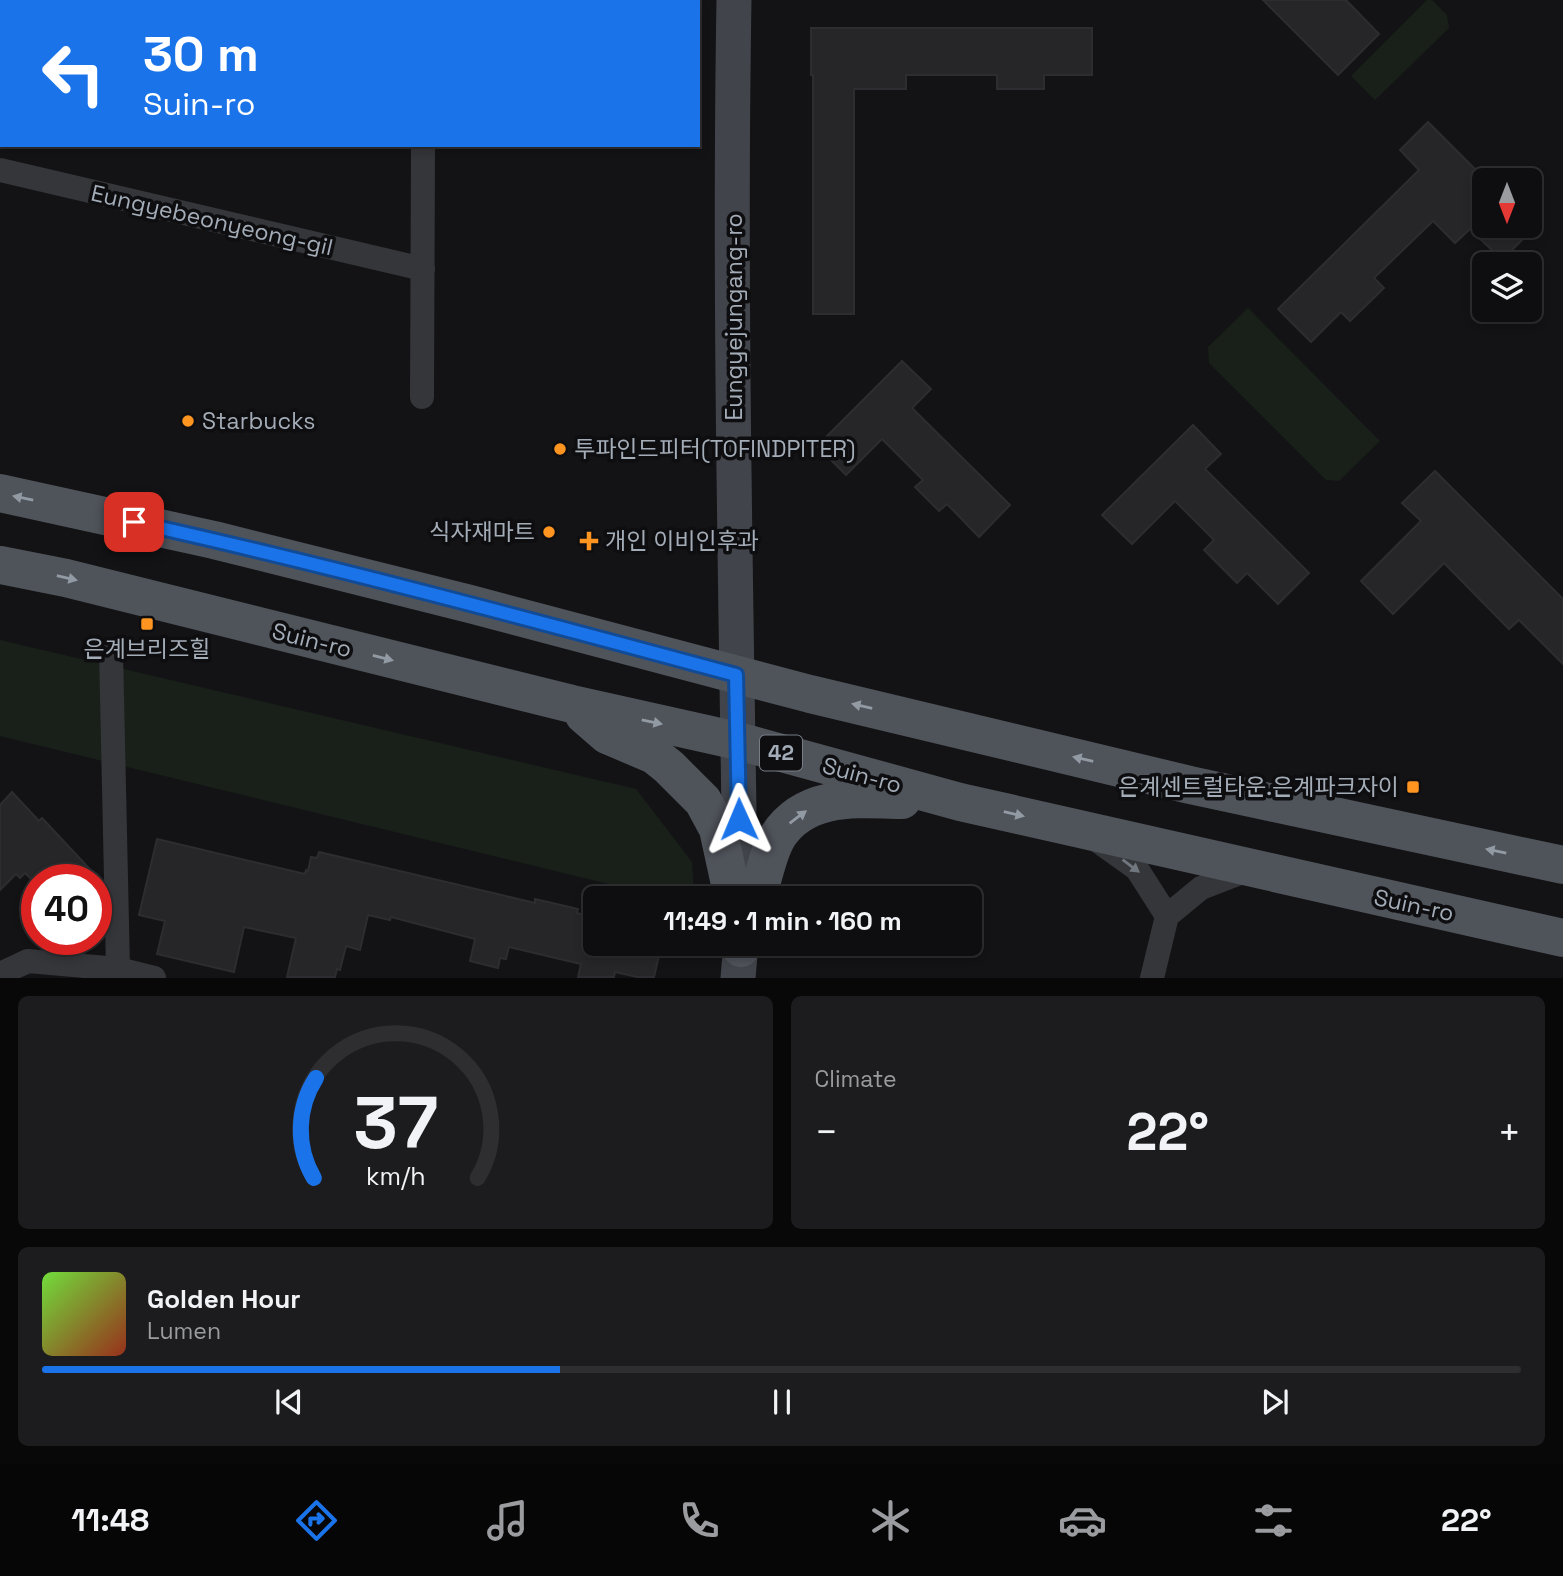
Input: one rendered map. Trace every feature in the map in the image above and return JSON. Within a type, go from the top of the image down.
[{"type":"main road","points":[[0,493],[215,540],[736,675],[1190,785],[1563,865]]},
{"type":"main road","name":"Suin-ro","points":[[0,565],[66,578],[572,704],[738,741],[960,802],[1563,939]]},
{"type":"main road","points":[[572,704],[607,735],[654,755],[703,801],[718,829],[730,886]]},
{"type":"main road","points":[[761,886],[778,836],[797,816],[811,807],[841,800],[960,802]]},
{"type":"street","name":"Eungyejungang-ro","points":[[734,0],[732,101],[740,886]]},
{"type":"street","points":[[422,147],[422,397]]},
{"type":"street","name":"Eungyebeonyeong-gil","points":[[0,170],[424,269]]},
{"type":"street","points":[[111,651],[117,973]]},
{"type":"street","points":[[1081,830],[1137,869],[1167,916]]},
{"type":"street","points":[[1152,978],[1167,916],[1201,888],[1250,869]]},
{"type":"street","points":[[0,974],[28,961],[154,978]]},
{"type":"shaded area","points":[[1427,0],[1432,0],[1447,15],[1449,28],[1375,100],[1351,76]]},
{"type":"shaded area","points":[[1248,308],[1380,441],[1339,481],[1326,480],[1209,363],[1208,347]]},
{"type":"shaded area","points":[[0,640],[636,789],[692,862],[693,886],[617,886],[0,736]]},
{"type":"building","points":[[1263,0],[1346,0],[1379,34],[1338,75]]},
{"type":"building","points":[[811,28],[1092,28],[1092,75],[1044,75],[1044,89],[997,89],[997,75],[906,75],[906,89],[854,89],[854,314],[813,314]]},
{"type":"building","points":[[1428,122],[1474,168],[1472,231],[1470,229],[1455,243],[1433,221],[1374,278],[1384,288],[1350,321],[1341,312],[1311,342],[1278,309],[1419,170],[1400,150]]},
{"type":"building","points":[[1479,238],[1524,238],[1510,252],[1494,252]]},
{"type":"building","points":[[902,361],[931,389],[912,408],[1010,505],[979,537],[947,504],[939,511],[915,487],[923,480],[882,439],[846,475],[817,446]]},
{"type":"building","points":[[1193,425],[1221,454],[1205,469],[1309,573],[1278,604],[1247,573],[1237,583],[1204,550],[1214,540],[1175,501],[1132,544],[1102,515]]},
{"type":"building","points":[[1435,471],[1563,599],[1563,664],[1519,620],[1509,629],[1444,563],[1393,614],[1361,581],[1421,521],[1402,503]]},
{"type":"building","points":[[12,792],[39,821],[42,818],[85,864],[21,864],[21,877],[16,874],[0,890],[0,805]]},
{"type":"building","points":[[157,839],[305,874],[311,857],[317,858],[319,852],[535,903],[535,899],[578,909],[577,913],[583,915],[583,956],[659,956],[654,977],[637,977],[615,972],[614,977],[578,977],[581,964],[509,947],[506,959],[500,958],[498,968],[470,961],[475,939],[391,917],[390,920],[368,915],[360,950],[346,946],[340,970],[337,969],[335,977],[287,977],[296,938],[244,927],[234,972],[157,954],[165,921],[139,915]]},
{"type":"place","name":"Starbucks","points":[[188,421]]},
{"type":"place","name":"투파인드피터(TOFINDPITER)","points":[[560,449]]},
{"type":"place","name":"식자재마트","points":[[549,532]]},
{"type":"place","name":"개인 이비인후과","points":[[589,541]]},
{"type":"place","name":"은계브리즈힐","points":[[147,624]]},
{"type":"place","name":"은계센트럴타운.은계파크자이","points":[[1413,787]]},
{"type":"route","points":[[134,522],[470,604],[736,675],[739,819]]}]
